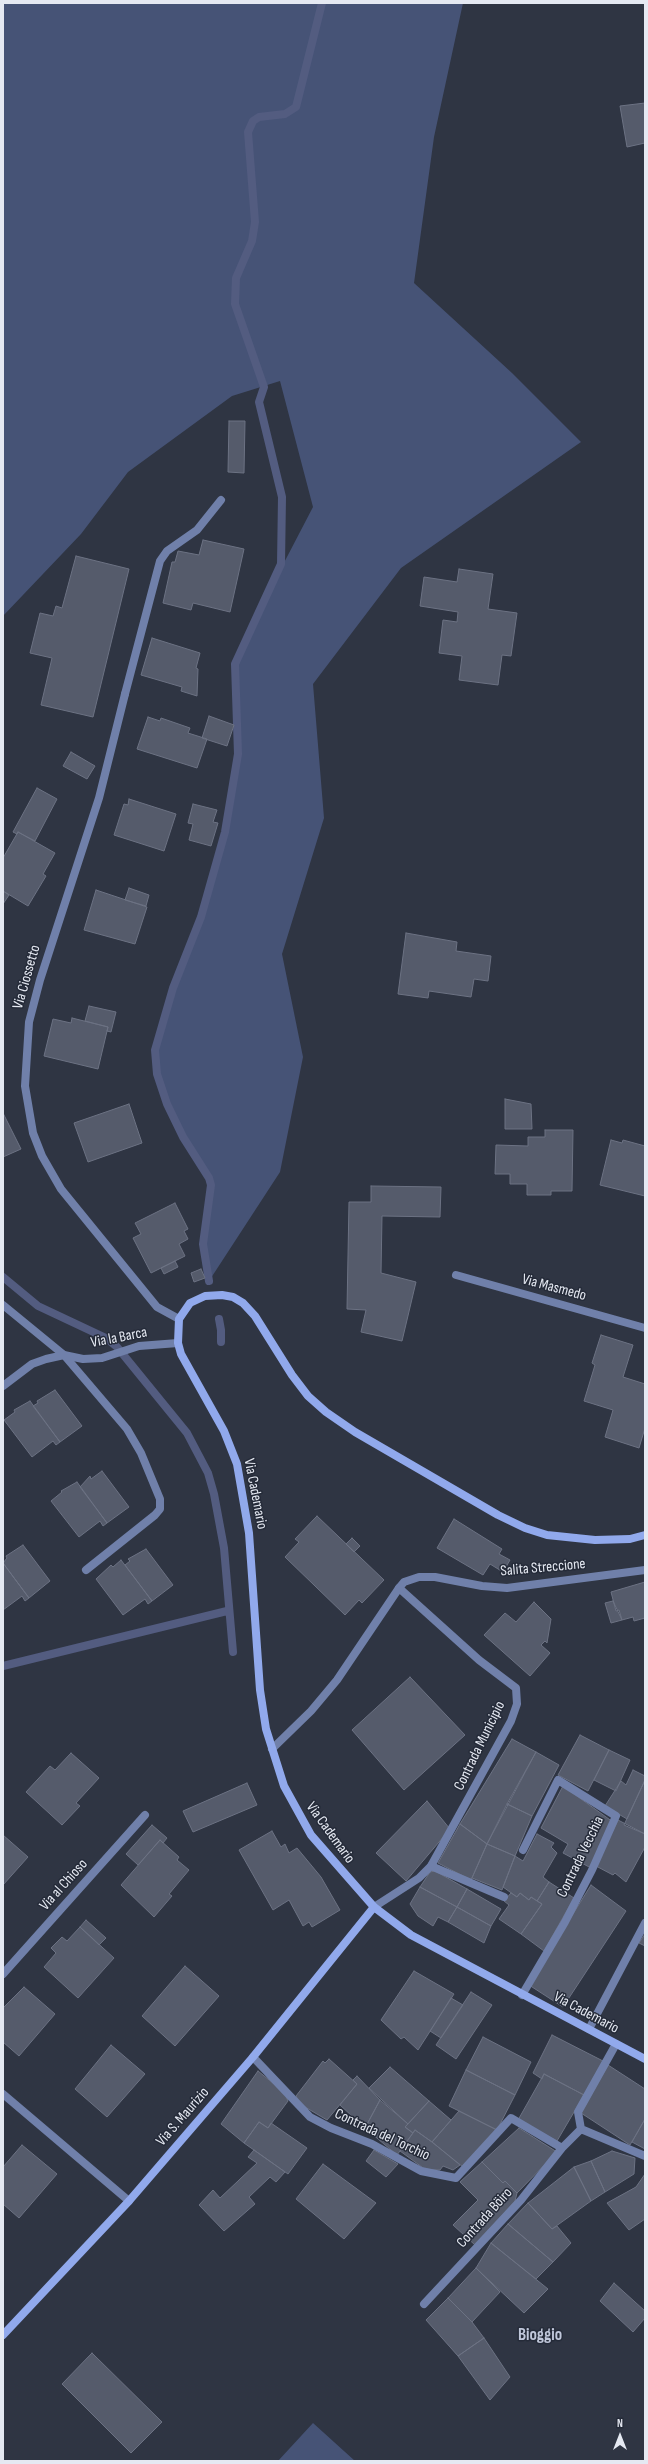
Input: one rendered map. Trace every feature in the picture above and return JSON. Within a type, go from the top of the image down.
[{"type":"street","name":"Via Ciossetto","points":[[179,1319],[156,1307],[61,1189],[42,1156],[33,1133],[26,1086],[29,1022],[40,980],[99,798],[160,561],[167,551],[197,530],[221,500]]},
{"type":"street","name":"Via Masmedo","points":[[456,1275],[645,1328]]},
{"type":"street","points":[[179,1319],[190,1304],[205,1296],[222,1295],[233,1297],[243,1304],[255,1316],[292,1375],[308,1396],[326,1412],[356,1432],[498,1515],[518,1525],[547,1535],[595,1540],[630,1539],[645,1535]]},
{"type":"street","points":[[3,1305],[64,1355],[127,1429],[141,1453],[160,1499],[160,1509],[155,1515],[86,1570]]},
{"type":"street","name":"Via Cademario","points":[[179,1319],[178,1343],[182,1354],[224,1431],[237,1464],[249,1533],[260,1699],[272,1749],[284,1786],[311,1835],[374,1907],[411,1935],[645,2059]]},
{"type":"street","name":"Via la Barca","points":[[3,1386],[32,1364],[64,1355],[83,1359],[112,1356],[131,1349],[178,1343]]},
{"type":"street","name":"Salita Streccione","points":[[399,1588],[404,1582],[419,1577],[435,1576],[482,1586],[507,1588],[645,1570]]},
{"type":"street","points":[[272,1749],[311,1711],[337,1680],[399,1588]]},
{"type":"street","name":"Contrada Municipio","points":[[374,1907],[420,1878],[431,1866],[511,1722],[518,1695],[516,1688],[479,1660],[399,1588]]},
{"type":"street","name":"Contrada Vecchia","points":[[522,1994],[565,1922],[592,1870],[616,1816],[558,1780],[524,1850]]},
{"type":"street","name":"Via al Chioso","points":[[3,1974],[145,1815]]},
{"type":"street","points":[[431,1866],[504,1897]]},
{"type":"street","name":"Via S. Maurizio","points":[[3,2336],[130,2201],[253,2057],[374,1907]]},
{"type":"street","points":[[589,2030],[645,1923]]},
{"type":"street","points":[[581,2129],[578,2112],[616,2044]]},
{"type":"street","name":"Contrada del Torchio","points":[[253,2057],[310,2117],[372,2144],[421,2171],[456,2178],[512,2118],[562,2148]]},
{"type":"street","points":[[3,2094],[130,2201]]},
{"type":"street","points":[[562,2148],[581,2129]]},
{"type":"street","points":[[581,2129],[645,2156]]},
{"type":"street","name":"Contrada Böiro","points":[[424,2304],[521,2200],[562,2148]]},
{"type":"shaded area","points":[[3,3],[463,3],[434,137],[414,283],[512,373],[581,442],[401,568],[313,684],[324,818],[282,954],[303,1057],[280,1172],[209,1281],[203,1244],[211,1185],[209,1178],[183,1137],[167,1104],[157,1074],[155,1050],[173,988],[201,917],[225,832],[238,754],[235,664],[250,628],[313,507],[280,381],[232,396],[128,472],[81,534],[3,616]]},
{"type":"shaded area","points":[[313,2423],[355,2461],[278,2461]]},
{"type":"building","points":[[645,103],[645,143],[627,147],[620,106]]},
{"type":"building","points":[[229,421],[245,421],[244,473],[228,472]]},
{"type":"building","points":[[203,540],[244,549],[230,612],[193,603],[191,610],[163,603],[172,562],[175,562],[178,551],[199,555]]},
{"type":"building","points":[[76,556],[129,569],[93,717],[41,705],[52,658],[30,653],[40,613],[53,616],[56,606],[62,608]]},
{"type":"building","points":[[459,569],[493,574],[488,609],[517,613],[511,656],[502,655],[498,685],[459,680],[462,656],[439,653],[443,620],[457,622],[458,612],[420,606],[424,577],[457,582]]},
{"type":"building","points":[[152,638],[200,653],[196,668],[198,669],[197,696],[181,691],[182,687],[141,675]]},
{"type":"building","points":[[209,716],[234,725],[227,746],[202,738]]},
{"type":"building","points":[[148,717],[160,721],[161,718],[190,728],[188,733],[207,739],[197,768],[137,749]]},
{"type":"building","points":[[71,752],[95,766],[87,779],[63,766]]},
{"type":"building","points":[[37,788],[57,799],[35,841],[18,832],[17,834],[13,832]]},
{"type":"building","points":[[129,799],[176,814],[164,851],[114,835],[124,804],[128,805]]},
{"type":"building","points":[[193,804],[217,810],[213,822],[218,823],[211,846],[189,840],[193,824],[188,823]]},
{"type":"building","points":[[18,832],[55,853],[43,874],[46,876],[28,906],[3,891],[3,858]]},
{"type":"building","points":[[129,888],[149,895],[146,906],[125,900]]},
{"type":"building","points":[[96,890],[147,907],[135,944],[84,930]]},
{"type":"building","points":[[3,891],[9,895],[3,904]]},
{"type":"building","points":[[406,933],[457,942],[456,951],[491,956],[488,981],[474,979],[471,997],[429,991],[428,998],[398,994]]},
{"type":"building","points":[[89,1006],[116,1012],[111,1032],[107,1031],[108,1027],[85,1021]]},
{"type":"building","points":[[72,1018],[108,1027],[98,1069],[44,1056],[53,1019],[71,1023]]},
{"type":"building","points":[[505,1099],[531,1104],[532,1129],[505,1129]]},
{"type":"building","points":[[129,1104],[142,1143],[88,1162],[74,1123]]},
{"type":"building","points":[[3,1113],[21,1149],[3,1157]]},
{"type":"building","points":[[545,1130],[573,1130],[572,1191],[551,1191],[551,1195],[527,1195],[527,1184],[510,1184],[510,1174],[495,1174],[496,1145],[528,1146],[528,1137],[545,1137]]},
{"type":"building","points":[[611,1140],[622,1143],[623,1140],[645,1146],[645,1196],[600,1185]]},
{"type":"building","points":[[371,1186],[441,1187],[440,1217],[382,1216],[381,1273],[416,1282],[402,1341],[361,1332],[366,1310],[347,1309],[349,1202],[371,1202]]},
{"type":"building","points":[[175,1203],[188,1229],[184,1231],[188,1239],[179,1244],[185,1256],[151,1273],[133,1238],[141,1234],[135,1223]]},
{"type":"building","points":[[175,1261],[178,1267],[164,1274],[161,1268]]},
{"type":"building","points":[[201,1269],[205,1278],[194,1282],[191,1273]]},
{"type":"building","points":[[601,1335],[633,1345],[623,1377],[645,1384],[645,1428],[639,1448],[605,1437],[613,1410],[584,1401],[595,1365],[592,1363]]},
{"type":"building","points":[[55,1390],[82,1426],[60,1442],[33,1406],[38,1403],[37,1401]]},
{"type":"building","points":[[30,1401],[60,1442],[56,1445],[53,1441],[32,1457],[4,1420],[15,1412],[14,1410]]},
{"type":"building","points":[[102,1471],[129,1507],[107,1523],[80,1487],[90,1476],[91,1479]]},
{"type":"building","points":[[77,1482],[107,1523],[103,1526],[100,1521],[79,1537],[51,1501],[62,1492],[61,1491]]},
{"type":"building","points":[[317,1516],[384,1580],[362,1603],[359,1600],[345,1615],[285,1557],[299,1542],[295,1539]]},
{"type":"building","points":[[454,1519],[502,1549],[499,1554],[510,1560],[503,1572],[490,1564],[483,1575],[437,1548]]},
{"type":"building","points":[[352,1538],[360,1546],[354,1552],[346,1544]]},
{"type":"building","points":[[23,1545],[50,1581],[29,1598],[3,1563],[7,1558],[6,1556]]},
{"type":"building","points":[[146,1549],[173,1585],[152,1601],[125,1565],[130,1561],[128,1559]]},
{"type":"building","points":[[121,1560],[152,1601],[148,1604],[145,1599],[123,1615],[96,1579],[111,1565],[113,1567]]},
{"type":"building","points":[[3,1563],[29,1598],[25,1601],[22,1596],[3,1610]]},
{"type":"building","points":[[645,1582],[645,1618],[634,1621],[633,1617],[622,1620],[619,1610],[616,1611],[611,1592]]},
{"type":"building","points":[[613,1601],[622,1620],[611,1623],[605,1603]]},
{"type":"building","points":[[534,1602],[551,1619],[547,1643],[545,1641],[541,1645],[550,1653],[530,1676],[484,1635],[505,1613],[516,1622]]},
{"type":"building","points":[[410,1677],[465,1735],[404,1790],[352,1730]]},
{"type":"building","points":[[580,1735],[609,1750],[588,1791],[558,1775]]},
{"type":"building","points":[[512,1739],[536,1752],[487,1844],[460,1824]]},
{"type":"building","points":[[609,1750],[630,1760],[616,1791],[594,1780]]},
{"type":"building","points":[[536,1752],[559,1765],[532,1816],[507,1804]]},
{"type":"building","points":[[71,1753],[99,1778],[76,1803],[80,1806],[62,1825],[26,1792],[50,1766],[55,1770]]},
{"type":"building","points":[[633,1770],[645,1776],[645,1780],[627,1819],[605,1806],[621,1781],[626,1785]]},
{"type":"building","points":[[645,1780],[645,1834],[624,1825]]},
{"type":"building","points":[[247,1783],[257,1805],[193,1832],[183,1811]]},
{"type":"building","points":[[563,1786],[613,1822],[591,1868],[563,1853],[568,1844],[541,1828]]},
{"type":"building","points":[[427,1801],[450,1829],[406,1881],[376,1853]]},
{"type":"building","points":[[507,1804],[532,1816],[515,1856],[487,1844]]},
{"type":"building","points":[[618,1820],[645,1834],[645,1847],[626,1882],[615,1873],[613,1875],[596,1866]]},
{"type":"building","points":[[460,1824],[487,1844],[471,1880],[438,1863]]},
{"type":"building","points":[[152,1825],[167,1838],[163,1843],[160,1840],[138,1865],[126,1854]]},
{"type":"building","points":[[272,1831],[281,1847],[285,1844],[289,1853],[297,1848],[321,1877],[340,1910],[312,1927],[309,1922],[303,1926],[289,1900],[273,1910],[239,1850]]},
{"type":"building","points":[[537,1834],[554,1843],[551,1847],[557,1853],[543,1877],[549,1882],[537,1901],[531,1897],[529,1900],[520,1893],[517,1897],[503,1887],[515,1856],[523,1861]]},
{"type":"building","points":[[3,1835],[28,1857],[3,1885]]},
{"type":"building","points":[[160,1840],[179,1857],[177,1860],[189,1870],[169,1894],[172,1896],[154,1917],[121,1885]]},
{"type":"building","points":[[487,1844],[515,1856],[502,1890],[472,1878]]},
{"type":"building","points":[[435,1871],[467,1889],[457,1907],[420,1887],[430,1872]]},
{"type":"building","points":[[549,1882],[574,1898],[544,1951],[521,1934],[542,1904],[537,1901]]},
{"type":"building","points":[[591,1885],[626,1911],[563,2007],[529,1985]]},
{"type":"building","points":[[420,1887],[457,1907],[448,1922],[438,1917],[433,1926],[418,1916],[410,1904]]},
{"type":"building","points":[[467,1889],[501,1909],[491,1926],[457,1907]]},
{"type":"building","points":[[511,1893],[517,1897],[520,1893],[529,1900],[531,1897],[542,1904],[521,1934],[499,1919],[509,1905],[504,1901]]},
{"type":"building","points":[[457,1907],[491,1926],[484,1943],[448,1922]]},
{"type":"building","points":[[86,1920],[106,1938],[99,1945],[80,1927]]},
{"type":"building","points":[[80,1927],[114,1958],[78,1998],[44,1967],[56,1953],[51,1948],[62,1937],[67,1941]]},
{"type":"building","points":[[645,1934],[645,1946],[639,1943]]},
{"type":"building","points":[[185,1966],[219,1996],[175,2046],[142,2016]]},
{"type":"building","points":[[414,1971],[454,1994],[418,2050],[404,2037],[401,2039],[381,2020]]},
{"type":"building","points":[[24,1987],[55,2014],[19,2056],[3,2042],[3,2008]]},
{"type":"building","points":[[471,1992],[492,2005],[456,2059],[436,2045]]},
{"type":"building","points":[[451,1998],[463,2005],[441,2038],[430,2031]]},
{"type":"building","points":[[552,2035],[603,2061],[584,2095],[544,2074],[542,2079],[533,2073]]},
{"type":"building","points":[[483,2037],[531,2062],[515,2095],[466,2070]]},
{"type":"building","points":[[111,2045],[145,2074],[107,2117],[75,2089]]},
{"type":"building","points":[[329,2059],[357,2084],[327,2120],[300,2104],[296,2096],[323,2061],[325,2063]]},
{"type":"building","points":[[608,2065],[645,2089],[645,2119],[630,2145],[581,2113]]},
{"type":"building","points":[[390,2067],[429,2101],[408,2124],[369,2088]]},
{"type":"building","points":[[466,2070],[515,2095],[497,2130],[449,2106]]},
{"type":"building","points":[[258,2071],[284,2092],[288,2101],[268,2128],[259,2122],[244,2143],[221,2124]]},
{"type":"building","points":[[544,2074],[584,2095],[557,2141],[518,2120]]},
{"type":"building","points":[[357,2076],[380,2100],[365,2128],[340,2105],[357,2084],[353,2080]]},
{"type":"building","points":[[380,2100],[408,2124],[405,2127],[413,2133],[397,2155],[365,2128]]},
{"type":"building","points":[[429,2101],[451,2120],[432,2142],[415,2130],[413,2133],[405,2127]]},
{"type":"building","points":[[459,2111],[497,2130],[463,2167],[432,2142]]},
{"type":"building","points":[[645,2119],[645,2149],[632,2142]]},
{"type":"building","points":[[259,2122],[268,2128],[271,2123],[307,2148],[288,2174],[244,2143]]},
{"type":"building","points":[[519,2128],[557,2152],[517,2193],[505,2181],[503,2183],[482,2162]]},
{"type":"building","points":[[415,2130],[460,2165],[453,2170],[443,2166],[440,2170],[426,2170],[400,2151]]},
{"type":"building","points":[[22,2145],[57,2174],[19,2218],[3,2204],[3,2167]]},
{"type":"building","points":[[254,2150],[285,2172],[276,2182],[270,2177],[249,2197],[255,2204],[224,2231],[199,2205],[213,2190],[220,2198],[257,2163],[248,2157]]},
{"type":"building","points":[[374,2150],[398,2164],[386,2177],[366,2161]]},
{"type":"building","points":[[612,2151],[635,2158],[634,2174],[605,2192],[591,2161]]},
{"type":"building","points":[[591,2161],[605,2192],[591,2201],[574,2167]]},
{"type":"building","points":[[482,2162],[503,2183],[505,2181],[517,2193],[515,2201],[475,2245],[453,2225],[478,2200],[460,2182]]},
{"type":"building","points":[[323,2164],[376,2203],[344,2239],[296,2199]]},
{"type":"building","points":[[574,2167],[591,2201],[552,2229],[528,2203]]},
{"type":"building","points":[[645,2174],[645,2219],[629,2230],[607,2203],[636,2187]]},
{"type":"building","points":[[528,2203],[552,2229],[557,2226],[571,2243],[553,2262],[508,2224]]},
{"type":"building","points":[[508,2224],[553,2262],[536,2279],[491,2243]]},
{"type":"building","points":[[491,2243],[548,2289],[524,2313],[476,2268]]},
{"type":"building","points":[[476,2268],[500,2292],[472,2322],[448,2298]]},
{"type":"building","points":[[614,2283],[645,2311],[645,2318],[633,2332],[600,2301]]},
{"type":"building","points":[[448,2298],[472,2322],[484,2338],[458,2356],[426,2320]]},
{"type":"building","points":[[484,2338],[510,2377],[490,2400],[458,2356]]},
{"type":"building","points":[[92,2353],[162,2422],[131,2453],[62,2384]]},
{"type":"waterway","points":[[209,1281],[203,1244],[211,1185],[209,1178],[183,1137],[167,1104],[157,1074],[155,1050],[173,988],[201,917],[225,832],[238,754],[235,664],[281,564],[282,497],[259,402],[264,387],[235,304],[236,278],[252,241],[255,222],[248,132],[253,121],[259,117],[285,114],[296,107],[322,3]]},
{"type":"waterway","points":[[3,1277],[38,1306],[106,1338],[117,1347],[187,1433],[208,1473],[214,1494],[224,1548],[233,1652]]},
{"type":"waterway","points":[[219,1319],[221,1342]]},
{"type":"waterway","points":[[3,1666],[227,1611]]},
{"type":"district","name":"Bioggio","points":[[540,2336]]}]
